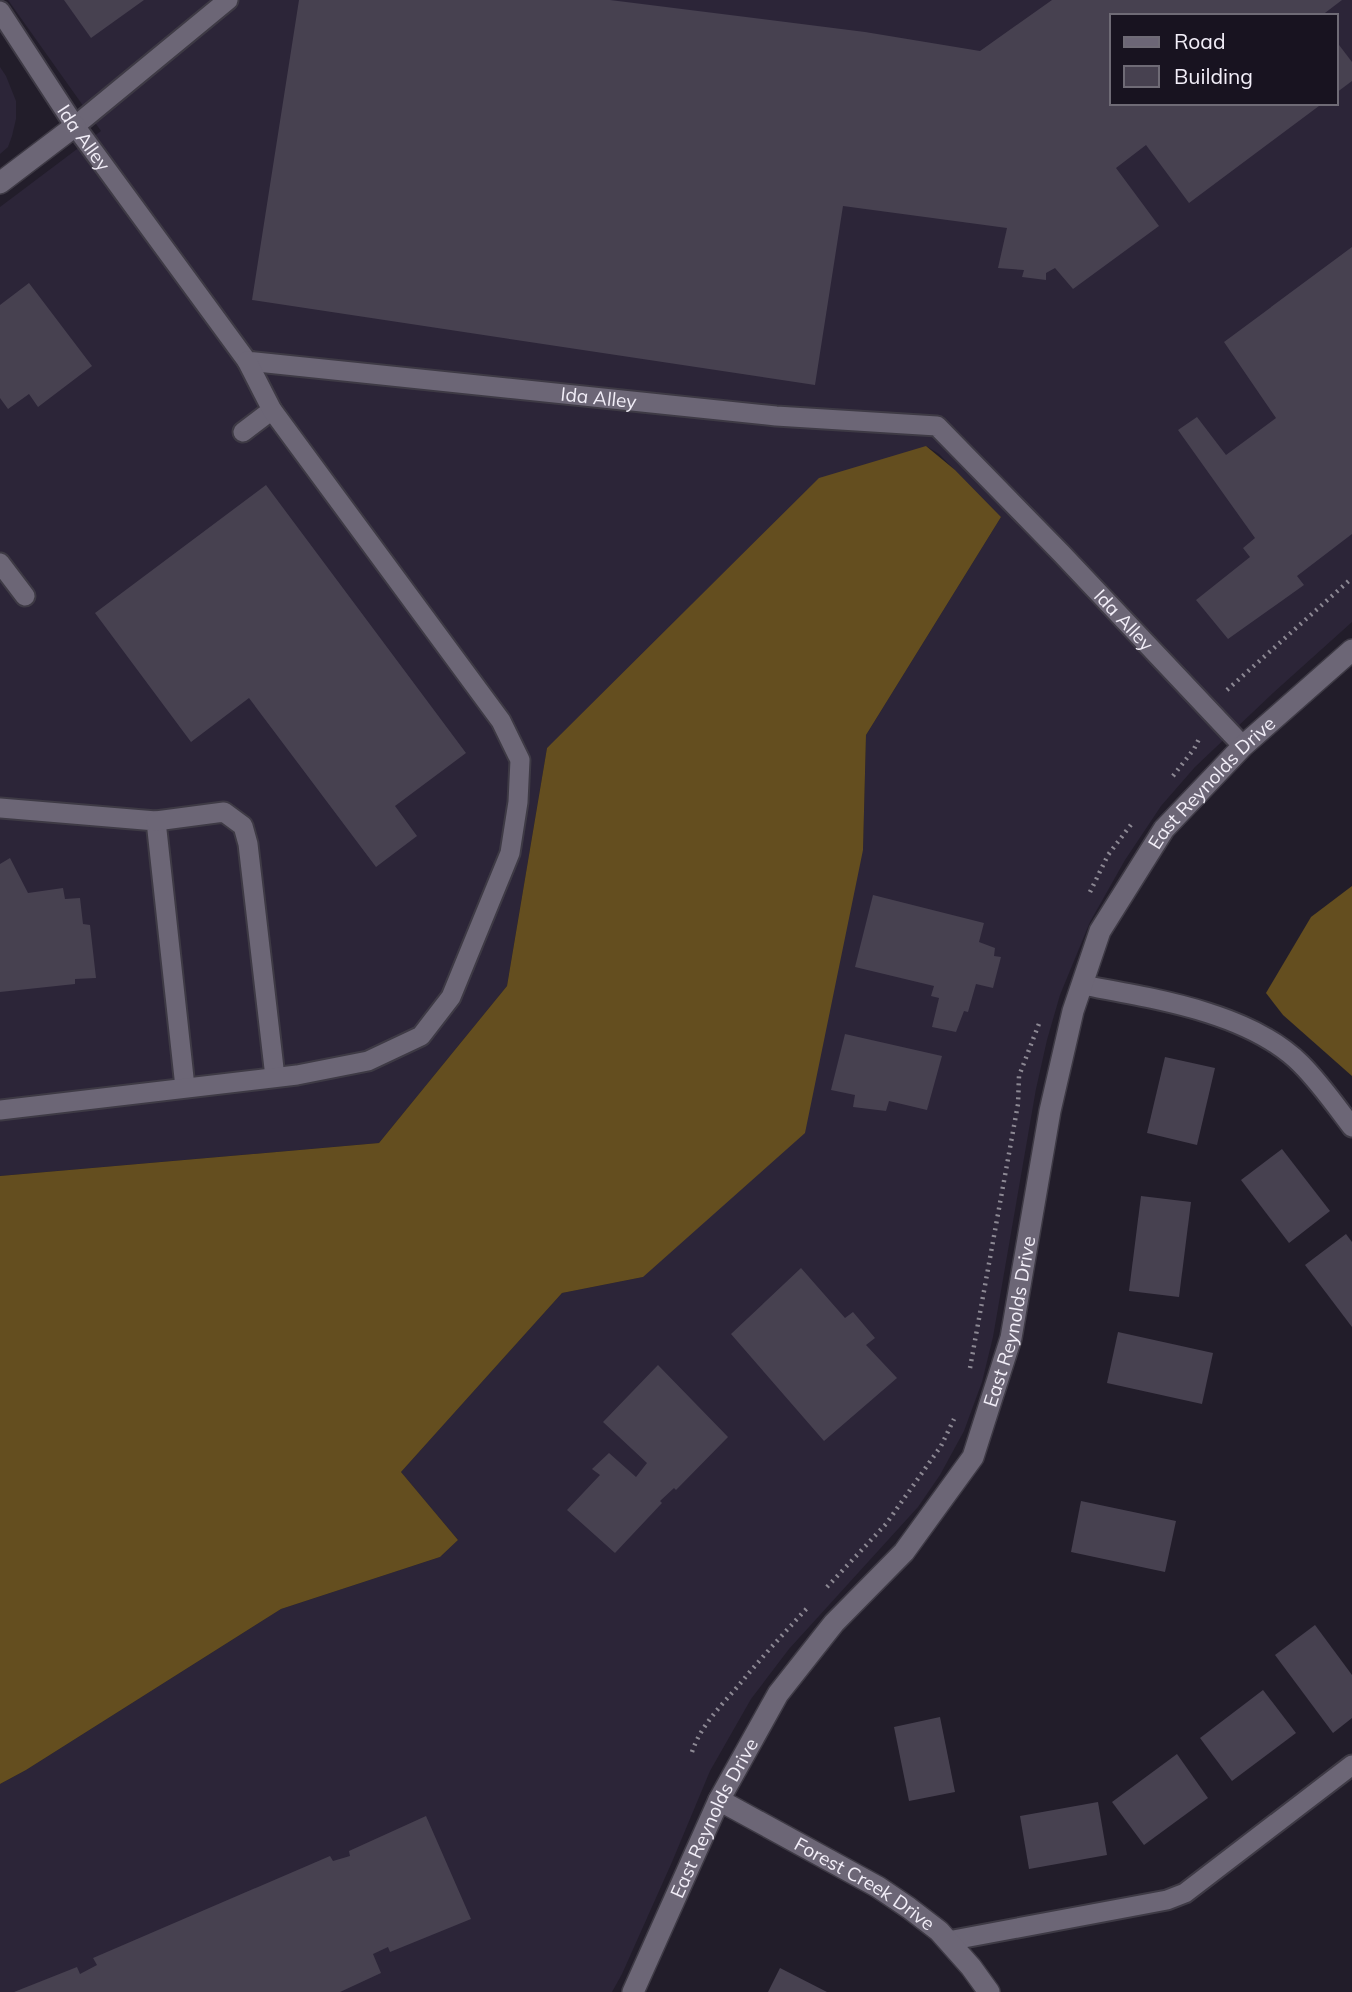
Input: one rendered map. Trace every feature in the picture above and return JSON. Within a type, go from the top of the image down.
[{"type":"street","points":[[0,183],[75,126]]},
{"type":"street","name":"East Reynolds Drive","points":[[633,1992],[719,1800],[778,1694],[834,1623],[904,1552],[973,1457],[1011,1338],[1050,1111],[1073,1012],[1100,931],[1164,829],[1243,746],[1352,650]]},
{"type":"street","name":"Forest Creek Drive","points":[[719,1800],[878,1887],[909,1908],[939,1931],[989,1992]]},
{"type":"lane","points":[[75,126],[228,0]]},
{"type":"lane","name":"Ida Alley","points":[[0,10],[75,126],[247,361],[776,416],[937,426],[1243,746]]},
{"type":"lane","points":[[0,1110],[275,1077],[368,1061],[421,1036],[451,998],[510,853],[518,802],[520,760],[501,721],[272,410],[247,361]]},
{"type":"lane","points":[[243,432],[272,410]]},
{"type":"lane","points":[[0,563],[25,596]]},
{"type":"lane","points":[[1,809],[156,821],[224,812],[243,826],[248,844],[275,1077]]},
{"type":"lane","points":[[156,821],[185,1087]]},
{"type":"lane","points":[[1082,985],[1167,1002],[1224,1019],[1267,1038],[1300,1063],[1352,1127]]},
{"type":"lane","points":[[948,1941],[1167,1900],[1185,1893],[1352,1765]]},
{"type":"path","points":[[1228,688],[1352,578]]},
{"type":"path","points":[[969,1374],[1018,1104]]},
{"type":"path","points":[[824,1591],[886,1524],[941,1446],[957,1413]]},
{"type":"path","points":[[692,1752],[698,1734],[779,1637],[815,1600]]},
{"type":"shaded area","points":[[8,0],[1352,0],[1352,622],[1195,767],[1161,806],[1125,860],[1090,922],[1060,995],[1047,1040],[993,1337],[982,1382],[964,1431],[940,1475],[918,1507],[789,1649],[751,1699],[710,1771],[672,1862],[612,1992],[0,1992],[0,1784],[281,1609],[440,1557],[458,1540],[401,1472],[562,1293],[643,1277],[863,850],[866,735],[1001,517],[939,454],[926,446],[547,748],[507,986],[379,1143],[0,1176],[0,207],[101,131]]},
{"type":"shaded area","points":[[0,67],[16,101],[16,119],[8,147],[0,154]]},
{"type":"shaded area","points":[[926,446],[955,470],[1001,517],[866,735],[863,850],[805,1133],[643,1277],[562,1293],[401,1472],[458,1540],[440,1557],[281,1609],[0,1784],[0,1176],[379,1143],[507,986],[547,748],[819,478]]},
{"type":"shaded area","points":[[1352,886],[1352,1076],[1283,1015],[1266,993],[1311,917]]},
{"type":"building","points":[[64,0],[144,0],[91,38]]},
{"type":"building","points":[[299,0],[610,0],[865,32],[980,51],[1052,0],[1342,0],[1324,14],[1110,14],[1110,105],[1320,105],[1189,203],[1146,145],[1116,168],[1159,226],[1073,289],[1055,268],[1046,273],[1046,280],[1022,277],[1024,270],[998,268],[1007,228],[843,206],[815,385],[252,300]]},
{"type":"building","points":[[1338,44],[1352,62],[1352,81],[1338,92]]},
{"type":"building","points":[[1352,247],[1352,534],[1297,576],[1304,585],[1228,639],[1196,600],[1250,557],[1243,548],[1255,538],[1178,430],[1197,417],[1226,455],[1276,418],[1224,342]]},
{"type":"building","points":[[29,283],[92,366],[38,407],[29,394],[8,409],[0,398],[0,305]]},
{"type":"building","points":[[266,485],[466,753],[395,806],[417,836],[376,867],[249,698],[191,742],[95,613]]},
{"type":"building","points":[[10,858],[28,893],[63,888],[65,899],[80,898],[83,924],[90,925],[96,978],[75,979],[75,984],[0,992],[0,864]]},
{"type":"building","points":[[873,895],[984,923],[979,942],[995,948],[994,956],[1001,957],[993,988],[976,984],[968,1012],[964,1011],[956,1032],[932,1027],[939,998],[931,996],[934,986],[855,967]]},
{"type":"building","points":[[845,1034],[942,1056],[927,1110],[889,1101],[886,1111],[853,1107],[855,1095],[831,1090]]},
{"type":"building","points":[[1165,1057],[1215,1068],[1197,1145],[1147,1133]]},
{"type":"building","points":[[1282,1149],[1330,1211],[1289,1243],[1241,1180]]},
{"type":"building","points":[[1141,1196],[1191,1202],[1179,1297],[1129,1291]]},
{"type":"building","points":[[1346,1234],[1352,1242],[1352,1327],[1305,1265]]},
{"type":"building","points":[[801,1268],[845,1318],[853,1312],[875,1338],[866,1345],[897,1378],[824,1441],[731,1334]]},
{"type":"building","points":[[1118,1332],[1213,1353],[1202,1404],[1107,1383]]},
{"type":"building","points":[[658,1365],[728,1437],[676,1490],[674,1488],[660,1501],[662,1503],[615,1553],[567,1510],[600,1475],[592,1469],[609,1453],[636,1477],[647,1463],[603,1422]]},
{"type":"building","points":[[1081,1501],[1176,1521],[1165,1572],[1071,1552]]},
{"type":"building","points":[[1315,1625],[1352,1675],[1352,1718],[1333,1733],[1275,1655]]},
{"type":"building","points":[[1263,1690],[1296,1733],[1232,1781],[1200,1738]]},
{"type":"building","points":[[940,1717],[955,1792],[909,1801],[894,1727]]},
{"type":"building","points":[[1177,1754],[1208,1798],[1144,1845],[1112,1802]]},
{"type":"building","points":[[1098,1802],[1107,1855],[1029,1869],[1020,1816]]},
{"type":"building","points":[[426,1816],[471,1919],[390,1952],[388,1947],[373,1954],[381,1973],[340,1992],[14,1992],[77,1967],[80,1974],[97,1965],[93,1958],[330,1856],[333,1861],[350,1856],[349,1851]]},
{"type":"building","points":[[780,1968],[827,1992],[768,1992]]}]
